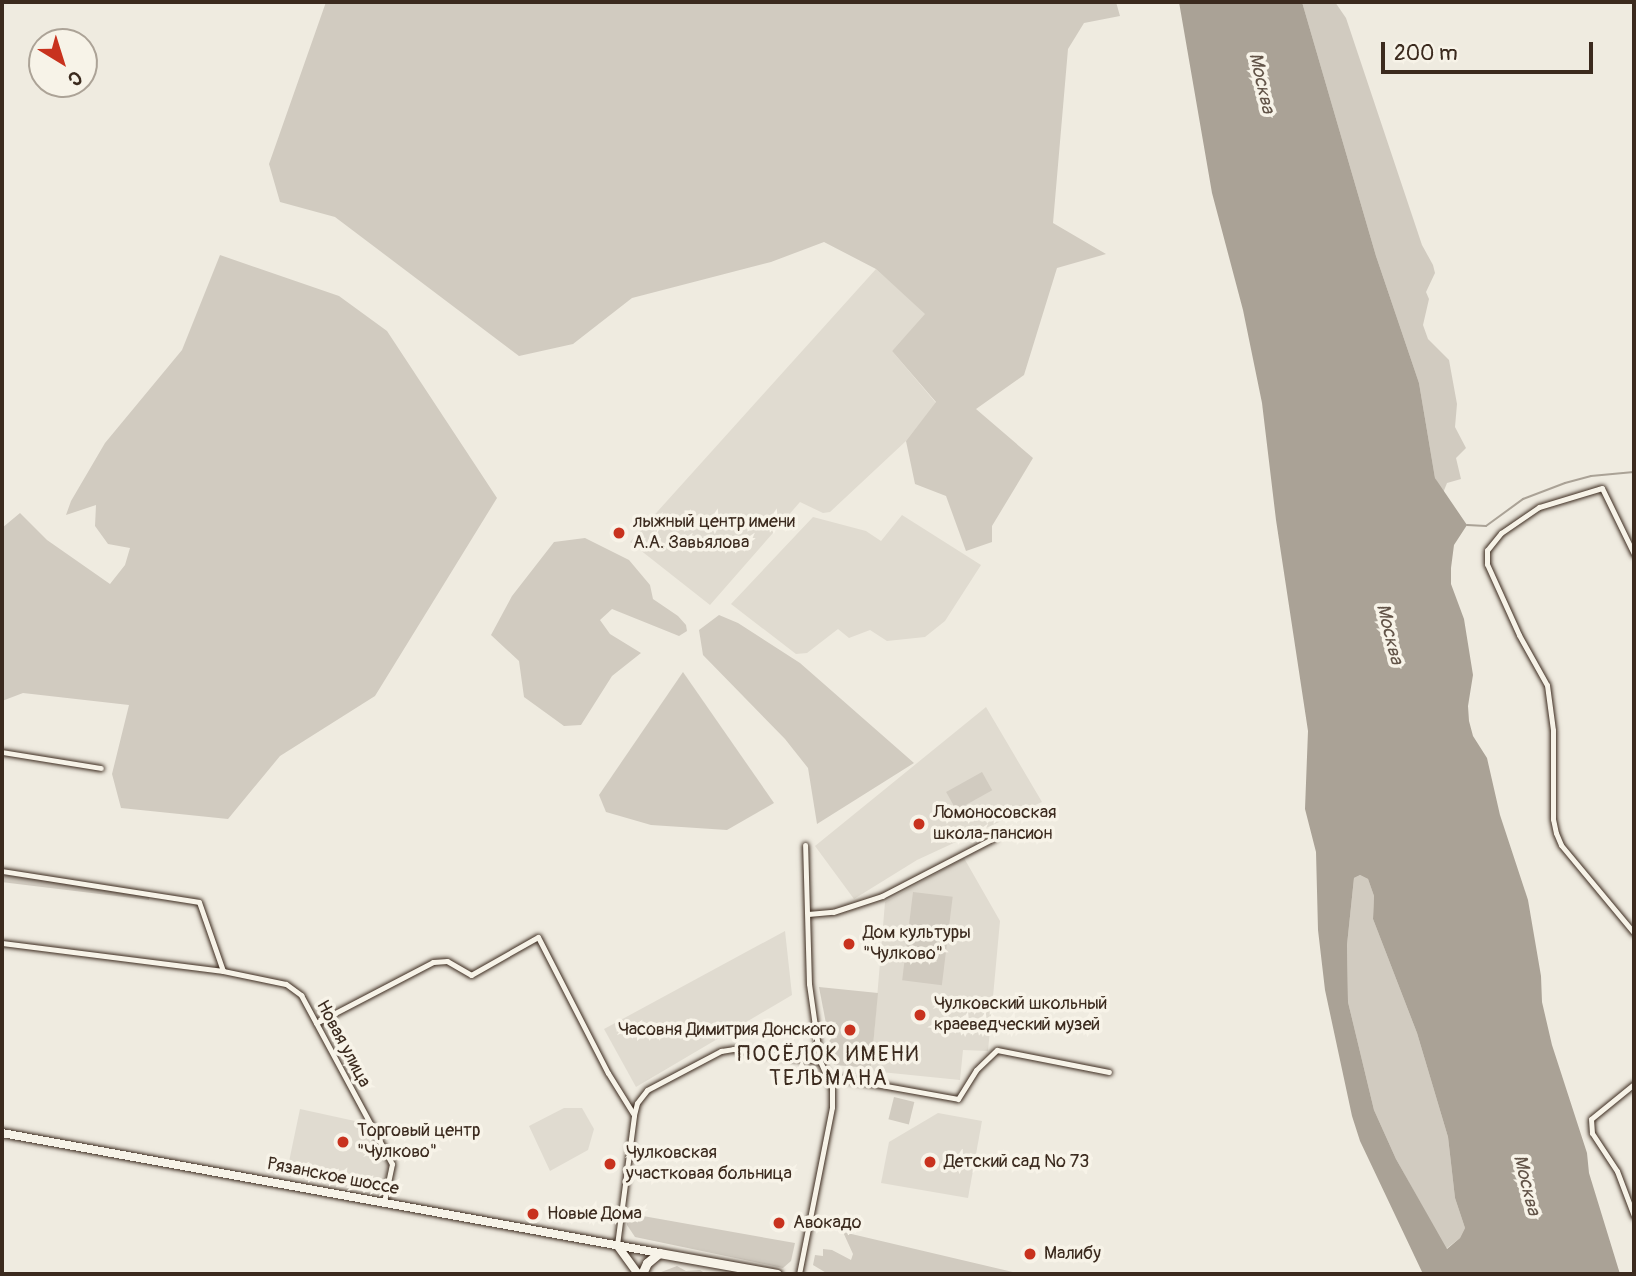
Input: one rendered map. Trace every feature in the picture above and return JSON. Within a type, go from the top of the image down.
[{"type":"main road","name":"Рязанское шоссе","points":[[2,1133],[659,1253]]},
{"type":"main road","points":[[617,1245],[640,1274],[647,1263],[659,1253],[776,1274]]},
{"type":"street","points":[[1634,554],[1602,488],[1539,507],[1501,533],[1487,550],[1487,564],[1519,635],[1544,675],[1547,685],[1553,730],[1553,819],[1556,832],[1561,845],[1634,933]]},
{"type":"street","points":[[2,752],[101,768]]},
{"type":"street","points":[[808,914],[833,912],[881,896],[994,838]]},
{"type":"street","points":[[799,1274],[832,1107],[832,1088],[820,1061],[808,984],[805,845]]},
{"type":"street","points":[[2,871],[199,902],[223,971]]},
{"type":"street","points":[[316,1023],[433,962],[447,961],[471,975],[538,937],[608,1073],[634,1115]]},
{"type":"street","name":"Новая улица","points":[[2,943],[223,971],[286,984],[297,989],[392,1164],[384,1202]]},
{"type":"street","points":[[617,1245],[634,1115],[637,1103],[648,1090],[721,1051],[733,1049],[820,1061]]},
{"type":"street","points":[[825,1075],[958,1099],[976,1070],[997,1050],[1109,1072]]},
{"type":"street","points":[[1634,1084],[1591,1119],[1592,1133],[1617,1171],[1634,1216]]},
{"type":"shaded area","points":[[326,2],[1116,2],[1120,16],[1084,23],[1068,49],[1053,223],[1106,254],[1057,268],[1024,375],[976,409],[1033,458],[992,526],[992,542],[966,551],[946,496],[915,484],[906,441],[936,402],[892,351],[925,314],[876,269],[824,242],[771,262],[632,298],[573,344],[519,356],[335,217],[280,202],[269,164]]},
{"type":"shaded area","points":[[1302,2],[1335,2],[1346,18],[1422,245],[1433,265],[1435,273],[1426,292],[1429,299],[1423,325],[1428,339],[1449,360],[1457,404],[1455,427],[1466,448],[1456,458],[1461,479],[1447,483],[1443,493],[1435,478],[1419,383],[1376,256]]},
{"type":"shaded area","points":[[220,255],[339,296],[387,331],[497,498],[375,696],[280,756],[228,819],[121,808],[112,774],[129,705],[23,693],[2,701],[2,528],[20,513],[47,540],[110,584],[125,565],[130,548],[108,544],[95,526],[96,505],[66,515],[71,501],[105,443],[182,350]]},
{"type":"shaded area","points":[[876,269],[926,314],[892,351],[936,403],[906,441],[830,512],[823,513],[800,502],[710,605],[630,542]]},
{"type":"shaded area","points":[[902,515],[981,565],[945,621],[925,637],[887,641],[870,630],[849,638],[838,629],[807,653],[796,654],[731,604],[813,517],[866,531],[881,541]]},
{"type":"shaded area","points":[[585,538],[629,560],[650,585],[653,599],[678,616],[686,625],[687,631],[679,636],[612,609],[600,620],[610,634],[641,653],[612,676],[581,725],[564,726],[524,697],[519,661],[491,635],[512,596],[554,542]]},
{"type":"shaded area","points":[[719,615],[738,623],[800,663],[914,763],[817,824],[808,768],[785,739],[703,655],[699,630]]},
{"type":"shaded area","points":[[683,672],[774,803],[727,830],[651,825],[606,812],[599,795]]},
{"type":"shaded area","name":"Ломоносовская школа-пансион","points":[[986,707],[1042,802],[917,860],[854,899],[815,846]]},
{"type":"shaded area","points":[[982,772],[992,790],[956,810],[946,792]]},
{"type":"shaded area","points":[[964,858],[1000,921],[988,1051],[963,1050],[960,1080],[871,1071],[885,902]]},
{"type":"shaded area","points":[[2,875],[150,893],[149,900],[2,882]]},
{"type":"shaded area","points":[[1360,875],[1368,879],[1374,896],[1373,919],[1417,1033],[1448,1137],[1455,1198],[1465,1228],[1460,1238],[1446,1249],[1396,1159],[1374,1110],[1348,1002],[1347,945],[1354,878]]},
{"type":"shaded area","points":[[913,892],[953,897],[942,985],[902,980]]},
{"type":"shaded area","points":[[785,931],[792,995],[636,1087],[604,1029]]},
{"type":"shaded area","points":[[819,987],[878,993],[871,1068],[834,1065]]},
{"type":"shaded area","points":[[894,1097],[914,1102],[909,1124],[888,1119]]},
{"type":"shaded area","points":[[564,1108],[582,1108],[594,1129],[588,1150],[550,1171],[529,1126]]},
{"type":"shaded area","points":[[300,1109],[364,1123],[389,1164],[383,1192],[286,1176]]},
{"type":"shaded area","name":"Детский сад № 73","points":[[938,1113],[982,1121],[968,1198],[881,1183],[889,1142]]},
{"type":"shaded area","points":[[626,1213],[795,1243],[791,1261],[783,1268],[635,1237],[627,1225]]},
{"type":"shaded area","points":[[843,1232],[1017,1273],[828,1274],[813,1265],[815,1255],[823,1256],[823,1249],[832,1250],[851,1260],[853,1254]]},
{"type":"shaded area","points":[[677,1266],[686,1271],[700,1270],[706,1274],[656,1274]]},
{"type":"water","name":"Москва","points":[[1179,2],[1302,2],[1376,256],[1419,383],[1435,478],[1467,525],[1454,545],[1451,584],[1464,619],[1473,675],[1468,706],[1469,721],[1473,736],[1487,758],[1500,815],[1528,900],[1541,976],[1542,1002],[1552,1045],[1587,1153],[1589,1173],[1620,1274],[1423,1274],[1360,1141],[1352,1116],[1325,990],[1318,930],[1316,852],[1305,809],[1308,731],[1276,520],[1262,403],[1243,310],[1212,193]],"holes":[[[1360,875],[1368,879],[1374,896],[1373,919],[1417,1033],[1448,1137],[1455,1198],[1465,1228],[1460,1238],[1447,1249],[1396,1159],[1374,1110],[1348,1002],[1347,945],[1354,878]]]},
{"type":"waterway","points":[[1467,525],[1486,526],[1523,499],[1565,483],[1591,476],[1634,472]]},
{"type":"place","name":"лыжный центр имени А.А. Завьялова","points":[[619,533]]},
{"type":"place","name":"Ломоносовская школа-пансион","points":[[919,824]]},
{"type":"place","name":"Дом культуры \"Чулково\"","points":[[849,944]]},
{"type":"place","name":"Чулковский школьный краеведческий музей","points":[[920,1015]]},
{"type":"place","name":"Часовня Димитрия Донского","points":[[850,1030]]},
{"type":"place","name":"Торговый центр \"Чулково\"","points":[[343,1142]]},
{"type":"place","name":"Детский сад № 73","points":[[930,1162]]},
{"type":"place","name":"Чулковская участковая больница","points":[[610,1164]]},
{"type":"place","name":"Новые Дома","points":[[533,1214]]},
{"type":"place","name":"Авокадо","points":[[779,1223]]},
{"type":"place","name":"Малибу","points":[[1030,1254]]},
{"type":"district","name":"ПОСЁЛОК ИМЕНИ ТЕЛЬМАНА","points":[[829,1067]]}]
